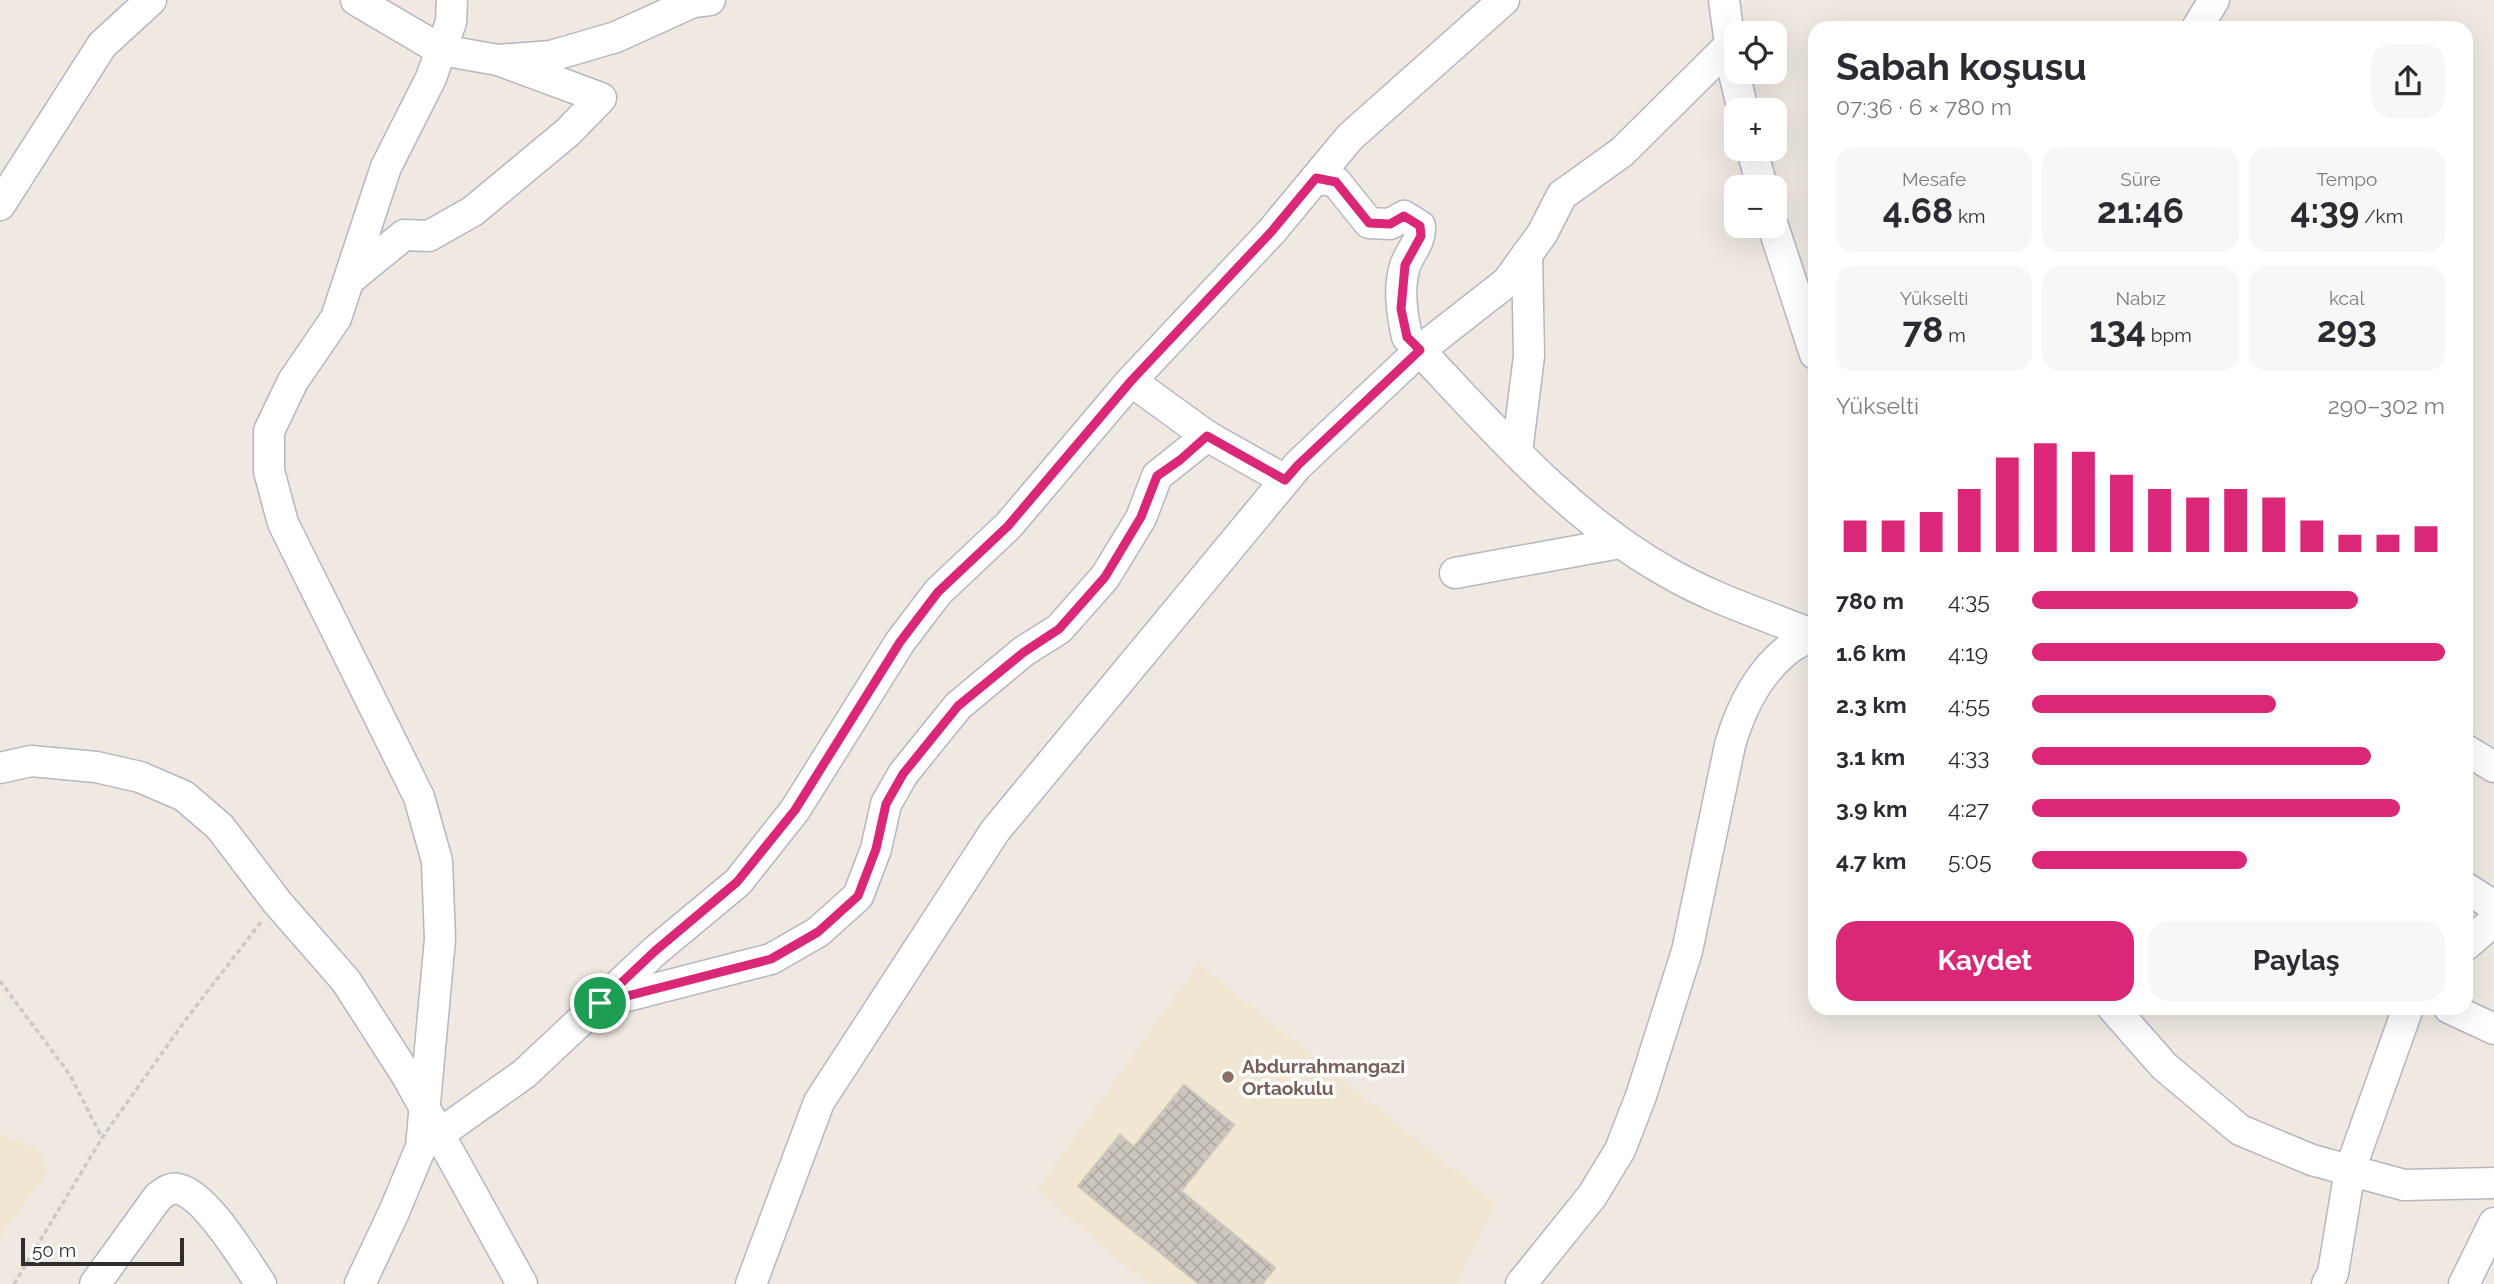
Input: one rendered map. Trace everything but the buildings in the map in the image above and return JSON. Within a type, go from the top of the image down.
[{"type":"street","points":[[0,205],[102,45],[151,0]]},
{"type":"street","points":[[349,280],[404,235],[429,236],[473,211],[568,132],[601,99],[498,60],[441,50],[356,0]]},
{"type":"street","points":[[452,0],[451,22],[432,78],[386,167],[336,318],[293,381],[269,432],[269,471],[283,523],[419,797],[437,861],[440,939],[424,1108],[430,1141],[522,1284]]},
{"type":"street","points":[[498,60],[551,56],[615,37],[694,2],[710,0]]},
{"type":"street","points":[[360,1284],[430,1141],[524,1074],[655,951],[737,882],[795,810],[900,642],[938,592],[1008,526],[1131,381],[1272,231],[1350,136],[1504,0]]},
{"type":"street","points":[[1724,0],[1727,21]]},
{"type":"street","points":[[2201,21],[2214,0]]},
{"type":"street","points":[[751,1284],[819,1102],[995,831],[1298,465],[1420,350],[1507,282],[1542,234],[1562,195],[1622,152],[1724,52]]},
{"type":"street","points":[[1316,178],[1336,182],[1369,223],[1390,224],[1404,216],[1420,226],[1421,236],[1405,265],[1401,309],[1407,337],[1517,452],[1577,510],[1620,543],[1668,573],[1706,592],[1808,632]]},
{"type":"street","points":[[1777,238],[1808,333]]},
{"type":"street","points":[[1517,452],[1529,356],[1527,254]]},
{"type":"street","points":[[1131,381],[1207,436],[1285,480]]},
{"type":"street","points":[[600,1003],[771,959],[818,932],[858,896],[876,849],[886,804],[903,774],[958,706],[1024,652],[1059,629],[1105,577],[1141,517],[1157,476],[1207,436]]},
{"type":"street","points":[[1455,573],[1620,543]]},
{"type":"street","points":[[1521,1284],[1579,1214],[1620,1150],[1641,1096],[1687,951],[1736,724],[1757,684],[1771,666],[1787,650],[1808,638]]},
{"type":"street","points":[[2473,754],[2494,767]]},
{"type":"street","points":[[0,768],[31,761],[96,767],[140,777],[184,796],[220,827],[277,902],[346,981],[407,1076],[424,1108]]},
{"type":"street","points":[[2473,892],[2494,906]]},
{"type":"street","points":[[2473,939],[2494,921]]},
{"type":"street","points":[[2119,1015],[2164,1066],[2240,1130],[2312,1160],[2404,1185],[2494,1183]]},
{"type":"street","points":[[2326,1284],[2333,1273],[2350,1170],[2405,1015]]},
{"type":"street","points":[[2464,1015],[2494,1029]]},
{"type":"street","points":[[95,1284],[159,1197],[167,1190],[178,1189],[191,1194],[210,1211],[261,1284]]},
{"type":"street","points":[[2464,1284],[2494,1223]]},
{"type":"path","points":[[14,1284],[102,1138],[184,1022],[277,902]]},
{"type":"path","points":[[0,981],[70,1075],[102,1138]]},
{"type":"shaded area","name":"Abdurrahmangazi Ortaokulu","points":[[1198,964],[1496,1204],[1456,1284],[1147,1284],[1037,1190]]},
{"type":"shaded area","points":[[0,1134],[41,1152],[48,1171],[0,1236]]},
{"type":"place","name":"Abdurrahmangazi Ortaokulu","points":[[1228,1077]]},
{"type":"route","points":[[1316,178],[1336,182],[1369,223],[1390,224],[1404,216],[1420,226],[1421,236],[1405,265],[1401,309],[1407,337],[1420,350],[1285,480],[1207,436],[1157,476],[1141,517],[1105,577],[1059,629],[1024,652],[958,706],[903,774],[886,804],[876,849],[858,896],[818,932],[771,959],[600,1003],[655,951],[737,882],[795,810],[900,642],[938,592],[1008,526],[1131,381],[1272,231],[1316,178]]}]
